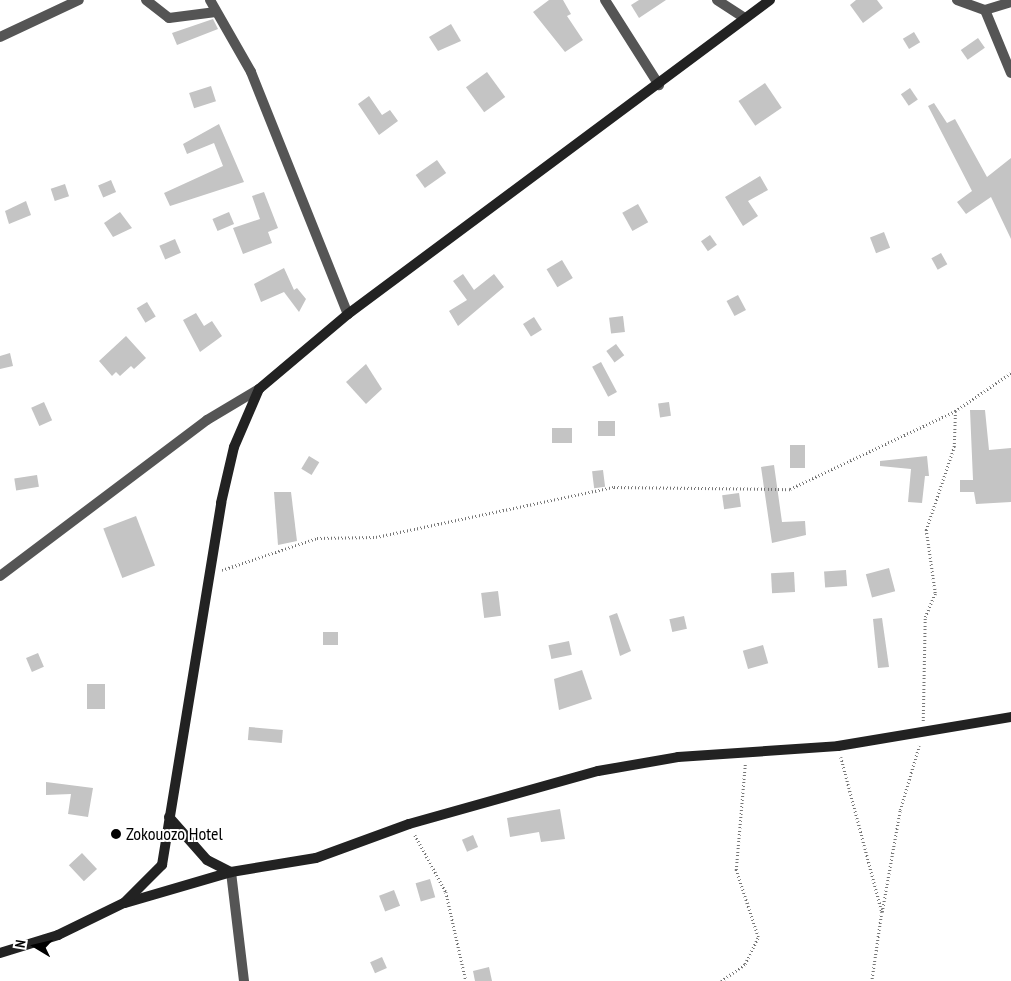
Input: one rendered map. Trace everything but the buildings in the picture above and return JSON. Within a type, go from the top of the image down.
[{"type":"main road","points":[[124,903],[162,865],[234,447],[259,389],[348,314],[659,85],[770,0]]},
{"type":"main road","points":[[0,953],[58,935],[124,903],[231,872],[316,858],[409,824],[598,771],[678,757],[745,755],[838,746],[1011,717]]},
{"type":"main road","points":[[169,817],[207,860],[231,872]]},
{"type":"street","points":[[0,37],[79,0]]},
{"type":"street","points":[[146,0],[169,18],[216,12]]},
{"type":"street","points":[[210,0],[251,72],[334,288],[348,314]]},
{"type":"street","points":[[605,0],[659,85]]},
{"type":"street","points":[[717,0],[745,18]]},
{"type":"street","points":[[957,0],[985,10],[1011,2]]},
{"type":"street","points":[[985,10],[1011,73]]},
{"type":"street","points":[[0,576],[207,420],[259,389]]},
{"type":"street","points":[[231,872],[244,981]]},
{"type":"path","points":[[211,574],[317,538],[376,537],[614,487],[790,489],[955,412],[1011,373]]},
{"type":"path","points":[[872,981],[900,810],[923,732],[925,617],[936,593],[926,530],[954,446],[955,412]]},
{"type":"path","points":[[838,746],[882,912]]},
{"type":"path","points":[[721,981],[745,964],[758,937],[736,870],[745,755]]},
{"type":"path","points":[[409,824],[446,892],[466,981]]},
{"type":"place","name":"Zokouozo Hotel","points":[[116,834]]}]
